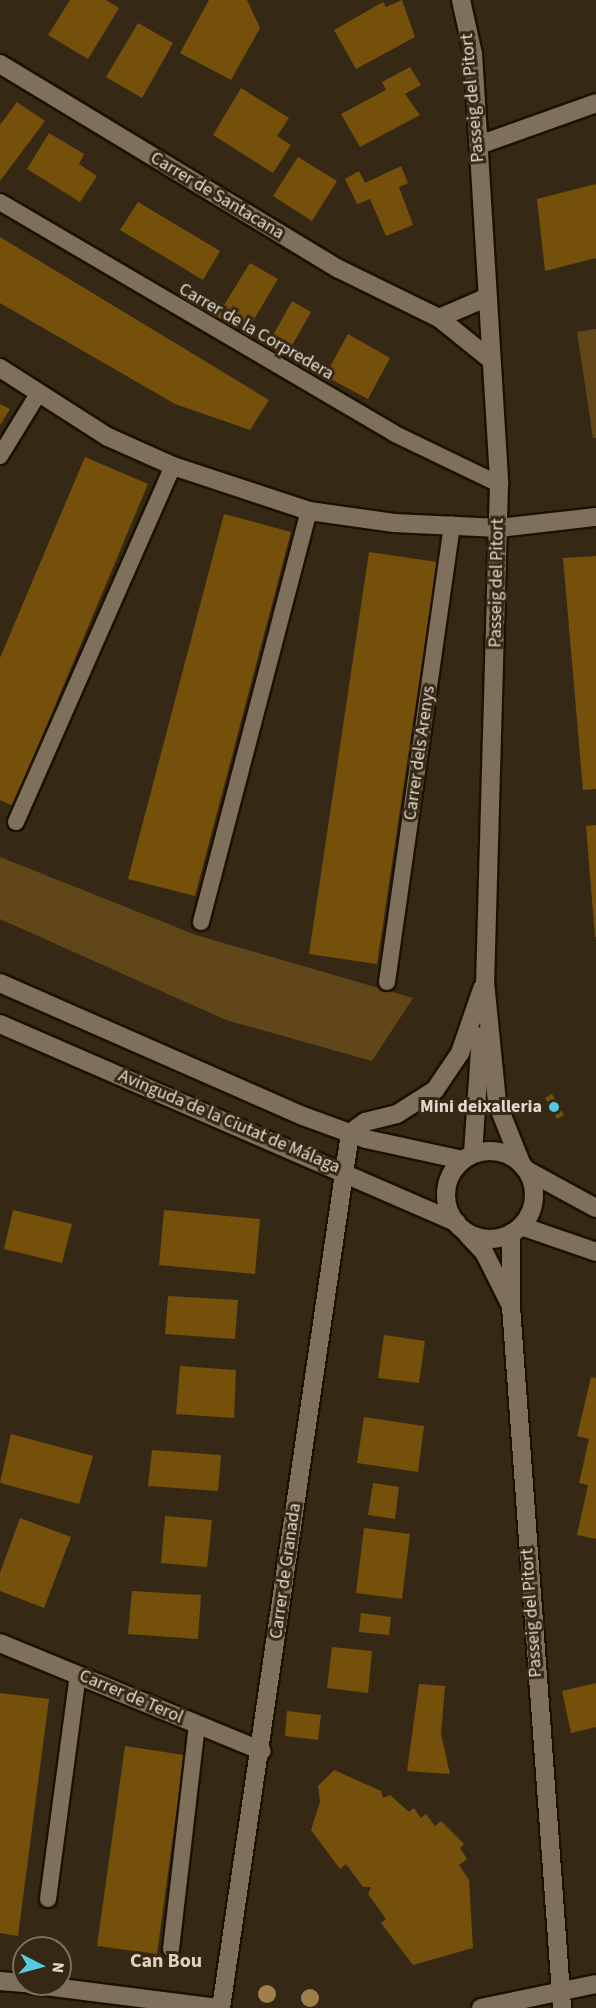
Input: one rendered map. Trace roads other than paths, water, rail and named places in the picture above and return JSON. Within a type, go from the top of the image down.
[{"type":"street","name":"Passeig del Pitort","points":[[461,0],[473,54],[498,484],[499,528],[485,982],[497,1103],[524,1167]]},
{"type":"street","name":"Carrer de Santacana","points":[[0,64],[339,268],[439,318],[491,360]]},
{"type":"street","points":[[479,145],[596,103]]},
{"type":"street","points":[[439,318],[488,297]]},
{"type":"street","points":[[0,368],[108,437],[173,466],[309,511],[499,528],[596,517]]},
{"type":"street","points":[[350,1133],[365,1122],[397,1114],[435,1090],[460,1053],[485,982]]},
{"type":"street","points":[[485,982],[468,1157],[447,1183],[446,1197],[461,1227],[486,1239],[516,1230],[596,1251]]},
{"type":"street","name":"Avinguda de la Ciutat de Málaga","points":[[0,983],[350,1133],[468,1157]]},
{"type":"street","name":"Avinguda de la Ciutat de Málaga","points":[[0,1024],[342,1170],[461,1227]]},
{"type":"street","name":"Carrer de Granada","points":[[220,2008],[262,1751],[342,1170],[350,1133]]},
{"type":"street","points":[[468,1157],[498,1151],[596,1209]]},
{"type":"street","points":[[511,1306],[516,1230],[534,1200],[524,1167]]},
{"type":"street","name":"Passeig del Pitort","points":[[461,1227],[484,1252],[511,1306],[561,1999]]},
{"type":"street","name":"Carrer de Terol","points":[[0,1643],[262,1751]]},
{"type":"street","points":[[481,2008],[561,1999],[596,1984]]},
{"type":"street","points":[[72,1989],[220,2008]]},
{"type":"lane","name":"Carrer de la Corpredera","points":[[0,202],[375,423],[498,484]]},
{"type":"lane","points":[[0,456],[38,394]]},
{"type":"lane","points":[[16,822],[173,466]]},
{"type":"lane","points":[[201,922],[309,511]]},
{"type":"lane","name":"Carrer dels Arenys","points":[[387,982],[452,525]]},
{"type":"lane","points":[[48,1899],[78,1675]]},
{"type":"lane","points":[[171,1949],[197,1725]]},
{"type":"place","name":"Mini deixalleria","points":[[554,1107]]},
{"type":"district","name":"Can Bou","points":[[166,1961]]}]
